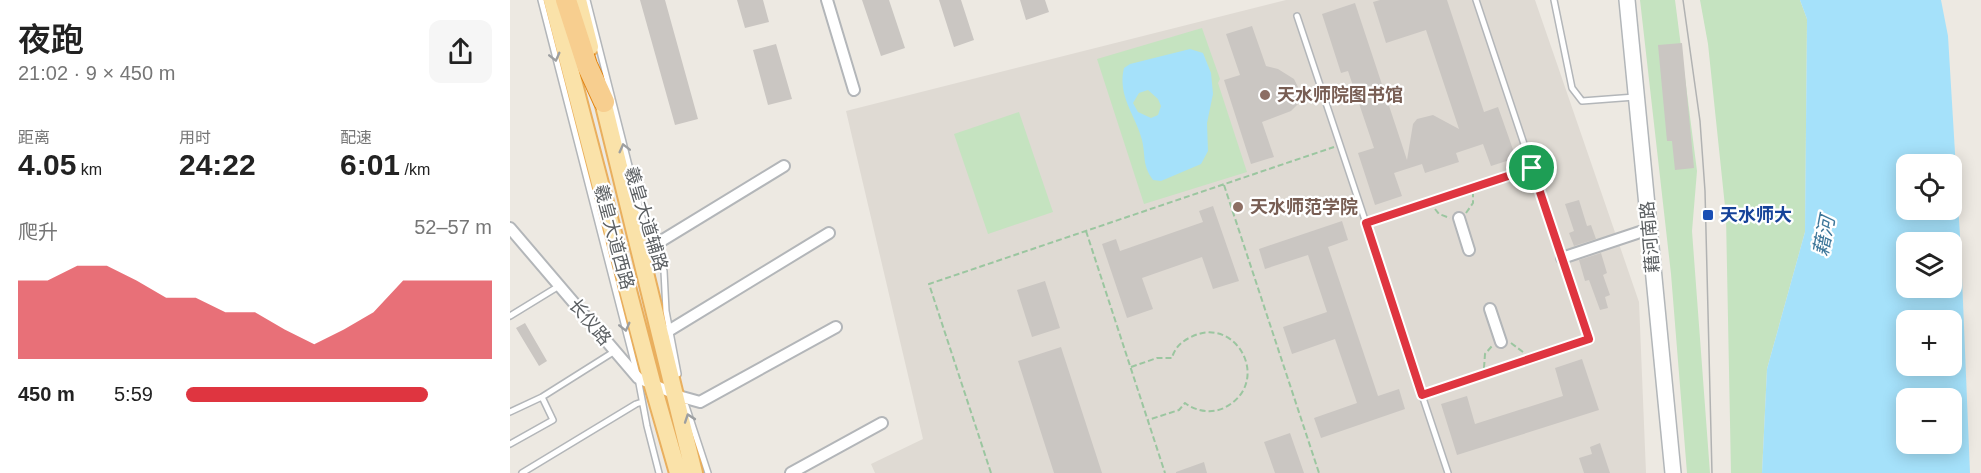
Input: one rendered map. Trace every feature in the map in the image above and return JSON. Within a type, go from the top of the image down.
[{"type":"highway","points":[[566,0],[587,65],[604,102]]},
{"type":"main road","name":"羲皇大道西路","points":[[552,0],[646,382],[678,473]]},
{"type":"main road","name":"羲皇大道西路","points":[[578,0],[678,395],[694,473]]},
{"type":"main road","name":"藉河南路","points":[[1627,0],[1673,473]]},
{"type":"street","points":[[826,0],[854,90]]},
{"type":"street","points":[[653,246],[784,166]]},
{"type":"street","points":[[1459,218],[1469,250]]},
{"type":"street","points":[[1562,258],[1649,229]]},
{"type":"street","points":[[670,330],[829,233]]},
{"type":"street","name":"长仪路","points":[[512,235],[560,286],[615,351],[646,382]]},
{"type":"street","points":[[1490,309],[1501,342]]},
{"type":"street","points":[[646,382],[700,402],[836,327]]},
{"type":"street","points":[[791,473],[882,423]]},
{"type":"lane","points":[[541,0],[646,382],[642,402],[659,473]]},
{"type":"lane","name":"羲皇大道辅路","points":[[586,0],[643,221],[664,271],[666,311],[678,395],[708,473]]},
{"type":"lane","points":[[1422,395],[1589,339],[1476,0]]},
{"type":"lane","points":[[1554,0],[1572,88],[1582,101],[1637,97]]},
{"type":"lane","points":[[1297,16],[1448,473]]},
{"type":"lane","points":[[1366,223],[1532,168]]},
{"type":"lane","points":[[510,316],[560,286]]},
{"type":"lane","points":[[510,412],[542,397],[615,351]]},
{"type":"lane","points":[[510,444],[553,420],[542,397]]},
{"type":"lane","points":[[522,473],[642,402]]},
{"type":"path","points":[[991,473],[929,284],[1340,145]]},
{"type":"path","points":[[1224,184],[1319,473]]},
{"type":"path","points":[[1086,231],[1165,473]]},
{"type":"path","points":[[1131,367],[1157,358],[1172,358],[1173,353],[1183,341],[1196,334],[1212,332],[1227,336],[1239,346],[1246,360],[1248,375],[1244,390],[1234,402],[1221,410],[1205,411],[1190,407],[1185,403],[1179,410],[1148,420]]},
{"type":"shaded area","name":"天水师范学院","points":[[1286,0],[1535,0],[1639,302],[1646,473],[875,473],[871,464],[923,439],[846,111]]},
{"type":"green space","points":[[1640,0],[1675,0],[1697,171],[1692,231],[1710,473],[1687,473],[1671,274]]},
{"type":"green space","points":[[1700,0],[1800,0],[1807,19],[1805,232],[1767,369],[1762,473],[1731,473],[1726,216],[1708,44]]},
{"type":"green space","points":[[1202,28],[1220,79],[1218,83],[1247,172],[1144,204],[1097,59]]},
{"type":"green space","points":[[1019,112],[1053,212],[988,234],[954,134]]},
{"type":"water","name":"藉河","points":[[1800,0],[1941,0],[1948,36],[1955,154],[1896,154],[1896,220],[1959,220],[1960,232],[1896,232],[1896,298],[1962,298],[1962,277],[1970,473],[1762,473],[1767,369],[1805,232],[1807,19]]},
{"type":"water","points":[[1190,49],[1203,53],[1211,73],[1213,94],[1207,123],[1208,151],[1201,164],[1161,181],[1153,180],[1146,165],[1142,140],[1123,88],[1124,68],[1130,64]],"holes":[[[1148,90],[1158,99],[1161,106],[1158,115],[1151,118],[1138,112],[1133,103],[1139,93]]]},
{"type":"building","points":[[640,0],[665,0],[698,119],[675,125]]},
{"type":"building","points":[[737,0],[763,0],[769,22],[745,28]]},
{"type":"building","points":[[862,0],[889,0],[905,48],[881,56]]},
{"type":"building","points":[[939,0],[961,0],[974,40],[954,47]]},
{"type":"building","points":[[1020,0],[1045,0],[1049,12],[1026,20]]},
{"type":"building","points":[[1380,0],[1447,0],[1484,112],[1498,107],[1516,158],[1491,166],[1483,144],[1456,153],[1459,162],[1425,173],[1422,164],[1394,173],[1402,196],[1375,205],[1358,153],[1374,148],[1348,71],[1341,73],[1322,14],[1355,3],[1407,160],[1413,124],[1417,119],[1433,115],[1459,129],[1426,30],[1386,43],[1373,2]]},
{"type":"building","name":"天水师院图书馆","points":[[1252,26],[1266,66],[1278,69],[1294,79],[1301,93],[1299,103],[1291,111],[1262,122],[1274,157],[1251,164],[1224,80],[1240,75],[1226,34]]},
{"type":"building","points":[[1682,43],[1694,168],[1675,170],[1672,141],[1667,141],[1658,45]]},
{"type":"building","points":[[776,44],[792,99],[768,105],[753,50]]},
{"type":"building","points":[[1579,200],[1587,226],[1591,225],[1596,239],[1574,246],[1569,233],[1574,231],[1565,204]]},
{"type":"building","points":[[1213,206],[1239,281],[1213,289],[1202,257],[1142,278],[1153,309],[1127,318],[1102,244],[1116,239],[1120,251],[1203,222],[1199,211]]},
{"type":"building","points":[[1342,221],[1348,240],[1328,247],[1378,396],[1399,389],[1405,409],[1321,438],[1314,418],[1357,403],[1335,339],[1292,354],[1283,327],[1327,312],[1308,255],[1265,269],[1259,249]]},
{"type":"building","points":[[1601,253],[1607,273],[1603,275],[1610,295],[1605,297],[1608,308],[1600,310],[1589,280],[1585,281],[1579,260]]},
{"type":"building","points":[[1045,281],[1060,328],[1032,337],[1017,290]]},
{"type":"building","points":[[525,323],[547,361],[539,366],[516,328]]},
{"type":"building","points":[[1061,347],[1102,473],[1054,473],[1018,361]]},
{"type":"building","points":[[1582,359],[1599,410],[1457,455],[1441,404],[1467,396],[1475,424],[1563,396],[1555,368]]},
{"type":"building","points":[[1290,433],[1304,473],[1275,473],[1264,442]]},
{"type":"building","points":[[1600,443],[1610,473],[1584,473],[1579,458],[1592,454],[1590,447]]},
{"type":"building","points":[[1204,462],[1207,473],[1176,473],[1176,472]]},
{"type":"tram line","points":[[1683,0],[1700,121],[1705,191],[1712,473]]},
{"type":"place","name":"天水师院图书馆","points":[[1265,95]]},
{"type":"place","name":"天水师范学院","points":[[1238,207]]},
{"type":"place","name":"天水师大","points":[[1708,215]]},
{"type":"route","points":[[1532,168],[1589,339],[1422,395],[1366,223],[1532,168]]}]
